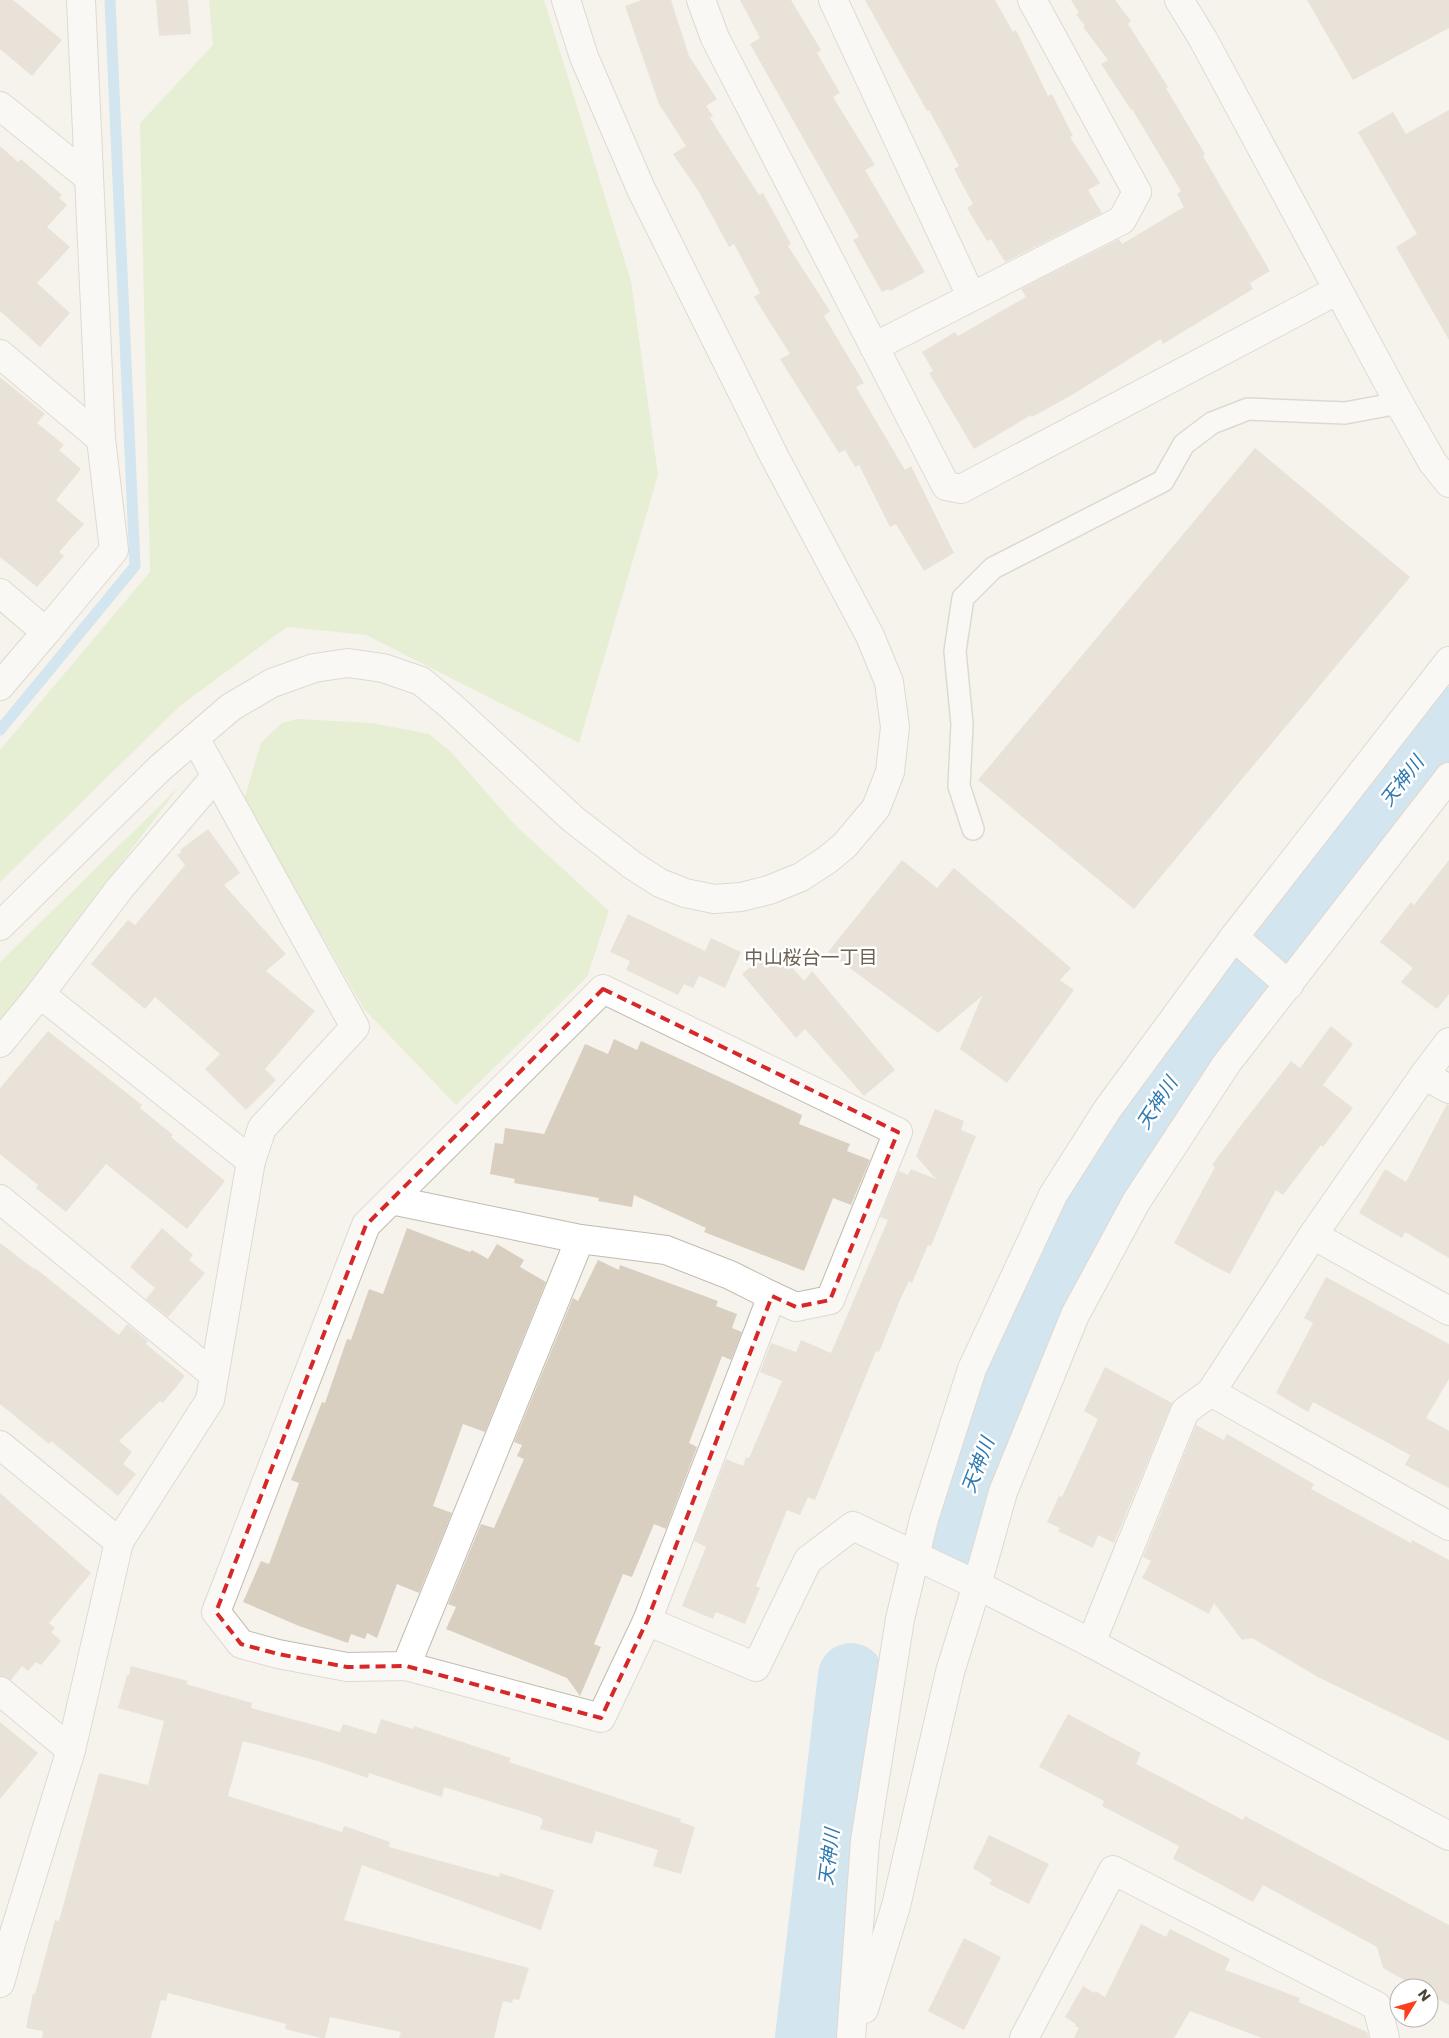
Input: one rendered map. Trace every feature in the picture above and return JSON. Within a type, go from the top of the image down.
[{"type":"street","points":[[0,686],[114,550],[101,439],[81,0]]},
{"type":"street","points":[[0,926],[160,768],[231,707],[272,682],[314,668],[348,663],[383,668],[421,681],[451,706],[574,820],[632,865],[660,883],[685,893],[714,899],[741,897],[760,893],[801,877],[827,860],[845,845],[876,808],[890,772],[895,726],[889,682],[870,636],[774,456],[641,189],[584,57],[566,0]]},
{"type":"street","points":[[701,0],[715,38],[946,486],[961,489],[1338,290]]},
{"type":"street","points":[[833,0],[972,296]]},
{"type":"street","points":[[874,348],[1122,220],[1137,192],[1032,0]]},
{"type":"street","points":[[1179,0],[1203,39],[1399,403],[1434,463],[1449,483]]},
{"type":"street","points":[[0,106],[88,177]]},
{"type":"street","points":[[0,354],[101,439]]},
{"type":"street","points":[[0,593],[46,632]]},
{"type":"street","points":[[853,2038],[865,1841],[900,1619],[924,1519],[972,1369],[1053,1195],[1107,1110],[1234,937],[1449,661]]},
{"type":"street","points":[[0,1983],[6,1935],[71,1750],[119,1542],[210,1400],[251,1161],[262,1128],[355,1027],[195,738]]},
{"type":"street","points":[[0,1043],[40,994],[120,888],[216,776]]},
{"type":"street","points":[[853,2038],[896,1906],[950,1672],[1003,1492],[1075,1314],[1136,1202],[1227,1062],[1289,985],[1449,777]]},
{"type":"street","points":[[1234,937],[1289,985]]},
{"type":"street","points":[[391,1200],[580,1239],[666,1250],[730,1275],[796,1307],[830,1300],[898,1132],[603,989],[366,1224],[216,1612],[241,1644],[278,1654],[347,1666],[406,1666],[601,1718],[647,1621],[772,1296]]},
{"type":"street","points":[[40,994],[251,1161]]},
{"type":"street","points":[[1091,1643],[1185,1411],[1211,1392],[1312,1234],[1449,1042]]},
{"type":"street","points":[[1424,1075],[1449,1089]]},
{"type":"street","points":[[0,1199],[214,1375]]},
{"type":"street","points":[[1312,1234],[1449,1311]]},
{"type":"street","points":[[406,1666],[580,1239]]},
{"type":"street","points":[[1211,1392],[1449,1526]]},
{"type":"street","points":[[0,1445],[119,1542]]},
{"type":"street","points":[[647,1621],[756,1667],[808,1560],[853,1526],[977,1585],[1091,1643],[1449,1836]]},
{"type":"street","points":[[0,1691],[71,1750]]},
{"type":"street","points":[[1024,2038],[1113,1870],[1377,2006],[1385,2038]]},
{"type":"lane","points":[[973,829],[959,786],[962,724],[955,651],[963,598],[993,568],[1163,481],[1184,444],[1212,423],[1248,409],[1346,413],[1399,403]]},
{"type":"highlighted area","points":[[603,989],[898,1132],[830,1300],[796,1307],[772,1296],[647,1621],[601,1718],[406,1666],[347,1667],[278,1654],[241,1644],[216,1612],[366,1225]]},
{"type":"green space","points":[[209,0],[544,0],[631,281],[658,475],[579,743],[366,635],[287,627],[181,705],[0,882],[0,750],[150,572],[140,123],[213,45]]},
{"type":"green space","points":[[297,719],[372,723],[429,734],[450,751],[516,826],[609,911],[587,977],[456,1105],[364,1009],[244,800],[261,743],[282,723]]},
{"type":"green space","points":[[179,787],[0,1022],[0,962]]},
{"type":"building","points":[[0,0],[13,0],[62,40],[32,76],[0,49]]},
{"type":"building","points":[[156,0],[188,0],[191,34],[159,36]]},
{"type":"building","points":[[642,0],[671,0],[689,56],[717,99],[706,106],[713,116],[710,118],[759,195],[763,193],[791,244],[788,246],[830,311],[824,316],[864,383],[856,387],[905,470],[911,466],[954,553],[924,571],[896,524],[890,527],[859,465],[855,467],[845,450],[839,453],[780,359],[790,354],[754,297],[760,293],[734,244],[729,247],[699,192],[673,154],[686,146],[659,104],[625,6]]},
{"type":"building","points":[[740,0],[791,0],[821,50],[817,53],[840,93],[833,97],[875,165],[865,170],[925,272],[890,291],[889,289],[882,292],[853,240],[859,237],[750,44],[760,38]]},
{"type":"building","points":[[865,0],[995,0],[1013,32],[1016,30],[1048,96],[1052,94],[1073,136],[1070,137],[1100,183],[1088,190],[1102,213],[1005,262],[991,239],[987,241],[967,208],[973,204],[954,169],[959,166]]},
{"type":"building","points":[[1071,0],[1115,0],[1131,21],[1128,24],[1168,87],[1166,88],[1205,154],[1203,156],[1270,271],[1250,283],[1253,289],[1163,344],[1161,339],[1072,395],[1032,417],[1031,415],[974,449],[929,373],[933,371],[922,352],[955,332],[958,336],[1026,297],[1021,289],[1119,239],[1122,244],[1184,207],[1177,194],[1181,191],[1132,109],[1101,64],[1108,60],[1083,27],[1085,26],[1076,14],[1079,13]]},
{"type":"building","points":[[1307,0],[1449,0],[1449,28],[1353,80]]},
{"type":"building","points":[[1449,110],[1449,340],[1396,247],[1417,234],[1358,132],[1393,112],[1406,134]]},
{"type":"building","points":[[0,146],[18,162],[21,159],[62,195],[59,198],[67,205],[47,227],[70,247],[37,283],[70,313],[40,347],[0,311]]},
{"type":"building","points":[[0,377],[45,414],[37,423],[64,445],[59,450],[81,469],[56,500],[84,524],[59,552],[64,556],[37,587],[0,557]]},
{"type":"building","points":[[1255,448],[1410,577],[1134,909],[978,780]]},
{"type":"building","points":[[208,829],[240,873],[224,885],[286,954],[266,971],[315,1011],[265,1069],[276,1080],[246,1110],[205,1069],[220,1054],[155,997],[145,1009],[91,964],[128,920],[135,925],[185,865],[177,855],[182,852],[180,850]]},
{"type":"building","points":[[902,860],[937,888],[954,868],[1071,968],[1060,980],[1074,990],[1007,1083],[960,1049],[982,996],[938,1033],[828,952]]},
{"type":"building","points":[[1449,860],[1449,994],[1437,1009],[1401,982],[1413,968],[1380,942],[1411,902],[1414,905]]},
{"type":"building","points":[[628,914],[705,951],[711,938],[741,952],[725,988],[699,976],[693,988],[684,984],[678,995],[626,970],[630,961],[610,952]]},
{"type":"building","points":[[774,947],[804,981],[812,971],[895,1070],[864,1096],[805,1029],[796,1038],[742,974]]},
{"type":"building","points":[[1331,1026],[1353,1044],[1323,1085],[1353,1108],[1323,1147],[1321,1145],[1283,1195],[1276,1190],[1230,1274],[1174,1243],[1215,1167],[1212,1165],[1291,1061],[1300,1068]]},
{"type":"building","points":[[48,1031],[142,1105],[140,1108],[173,1135],[171,1137],[225,1181],[187,1229],[106,1164],[66,1212],[36,1188],[38,1185],[0,1154],[0,1088]]},
{"type":"building","points":[[614,1039],[637,1050],[641,1041],[802,1115],[799,1124],[850,1144],[847,1151],[870,1160],[851,1205],[833,1198],[804,1271],[704,1232],[706,1228],[634,1195],[632,1207],[598,1201],[599,1198],[514,1183],[515,1179],[490,1174],[495,1143],[503,1144],[505,1128],[544,1134],[585,1044],[608,1054]]},
{"type":"building","points":[[1447,1104],[1449,1105],[1449,1258],[1405,1232],[1402,1238],[1359,1213],[1385,1169],[1406,1182]]},
{"type":"building","points":[[935,1109],[964,1121],[961,1130],[976,1136],[931,1246],[928,1245],[912,1283],[909,1281],[879,1352],[876,1351],[815,1500],[808,1497],[800,1515],[787,1510],[756,1586],[760,1588],[745,1624],[716,1612],[713,1619],[682,1606],[706,1547],[694,1541],[726,1459],[743,1466],[746,1457],[749,1458],[782,1381],[760,1372],[771,1343],[796,1352],[801,1340],[831,1353],[888,1220],[880,1217],[899,1171],[908,1175],[911,1169],[936,1179],[916,1156]]},
{"type":"building","points":[[162,1228],[193,1255],[189,1260],[205,1273],[168,1317],[146,1299],[155,1288],[130,1267]]},
{"type":"building","points":[[407,1228],[470,1252],[472,1250],[488,1259],[497,1244],[524,1260],[520,1267],[546,1282],[485,1432],[463,1424],[433,1506],[452,1513],[419,1593],[397,1584],[377,1638],[367,1633],[365,1639],[351,1634],[348,1643],[299,1626],[243,1602],[261,1561],[269,1564],[299,1483],[291,1480],[322,1402],[325,1403],[347,1339],[351,1340],[369,1289],[383,1294]]},
{"type":"building","points":[[0,1243],[35,1268],[119,1335],[127,1324],[148,1341],[146,1344],[185,1376],[163,1403],[160,1401],[119,1441],[132,1452],[123,1464],[136,1474],[118,1496],[51,1441],[49,1444],[0,1404]]},
{"type":"building","points":[[598,1260],[619,1270],[620,1265],[718,1301],[716,1306],[737,1314],[732,1328],[742,1332],[731,1360],[722,1356],[689,1443],[697,1447],[666,1529],[654,1524],[632,1577],[623,1574],[594,1644],[601,1647],[580,1696],[567,1678],[446,1629],[456,1607],[448,1604],[481,1524],[494,1528],[524,1459],[517,1456],[522,1445],[514,1442],[573,1298],[578,1301]]},
{"type":"building","points":[[1326,1277],[1449,1344],[1449,1379],[1426,1418],[1449,1431],[1449,1488],[1405,1465],[1410,1455],[1313,1402],[1308,1412],[1276,1393],[1313,1323],[1304,1318]]},
{"type":"building","points":[[1105,1367],[1172,1403],[1114,1543],[1098,1535],[1093,1548],[1058,1531],[1060,1528],[1047,1522],[1059,1496],[1062,1497],[1098,1419],[1084,1411]]},
{"type":"building","points":[[1196,1425],[1224,1440],[1227,1434],[1314,1484],[1311,1489],[1411,1543],[1412,1540],[1449,1560],[1449,1741],[1318,1677],[1252,1638],[1242,1640],[1214,1603],[1209,1614],[1142,1578],[1151,1561],[1143,1557]]},
{"type":"building","points":[[0,1493],[91,1573],[49,1623],[55,1628],[51,1632],[61,1641],[41,1665],[36,1662],[28,1671],[22,1666],[11,1680],[0,1676]]},
{"type":"building","points":[[131,1666],[188,1681],[186,1684],[252,1703],[251,1708],[340,1732],[343,1724],[376,1734],[381,1719],[413,1729],[414,1726],[511,1758],[509,1762],[681,1819],[680,1822],[695,1827],[681,1874],[653,1866],[658,1850],[596,1831],[592,1844],[540,1829],[543,1820],[540,1817],[444,1787],[442,1797],[369,1773],[368,1778],[318,1761],[243,1741],[228,1796],[342,1832],[344,1826],[390,1842],[389,1847],[499,1877],[500,1873],[554,1890],[541,1930],[362,1865],[344,1920],[529,1968],[519,2000],[513,1999],[512,2003],[503,2001],[494,2038],[399,2038],[401,2032],[330,2017],[325,2038],[321,2038],[285,2029],[286,2024],[168,1993],[166,2001],[161,2000],[151,2038],[42,2038],[43,2031],[26,2028],[33,1993],[35,1994],[55,1920],[59,1921],[99,1773],[148,1785],[164,1721],[118,1708]]},
{"type":"building","points":[[1068,1714],[1141,1753],[1136,1764],[1243,1820],[1245,1816],[1449,1925],[1449,2005],[1439,2000],[1439,1978],[1400,1978],[1383,1968],[1377,1947],[1263,1885],[1253,1902],[1173,1859],[1179,1846],[1102,1806],[1104,1801],[1039,1767]]},
{"type":"building","points":[[0,1722],[38,1753],[0,1799]]},
{"type":"building","points":[[989,1835],[1049,1864],[1029,1904],[989,1884],[992,1880],[973,1868]]},
{"type":"building","points":[[1141,1924],[1166,1937],[1170,1929],[1230,1959],[1225,1970],[1300,1998],[1299,2002],[1367,2032],[1369,2038],[1262,2038],[1190,2011],[1174,2038],[1074,2038],[1079,2028],[1065,2017],[1083,1986],[1105,1997]]},
{"type":"building","points":[[964,1938],[1001,1957],[964,2030],[928,2011]]},
{"type":"waterway","points":[[0,730],[135,566],[110,0]]},
{"type":"waterway","name":"天神川","points":[[952,1537],[1038,1308],[1147,1116],[1214,1019],[1449,720]]},
{"type":"waterway","name":"天神川","points":[[808,2038],[851,1676]]},
{"type":"district","name":"中山桜台一丁目","points":[[811,957]]}]
